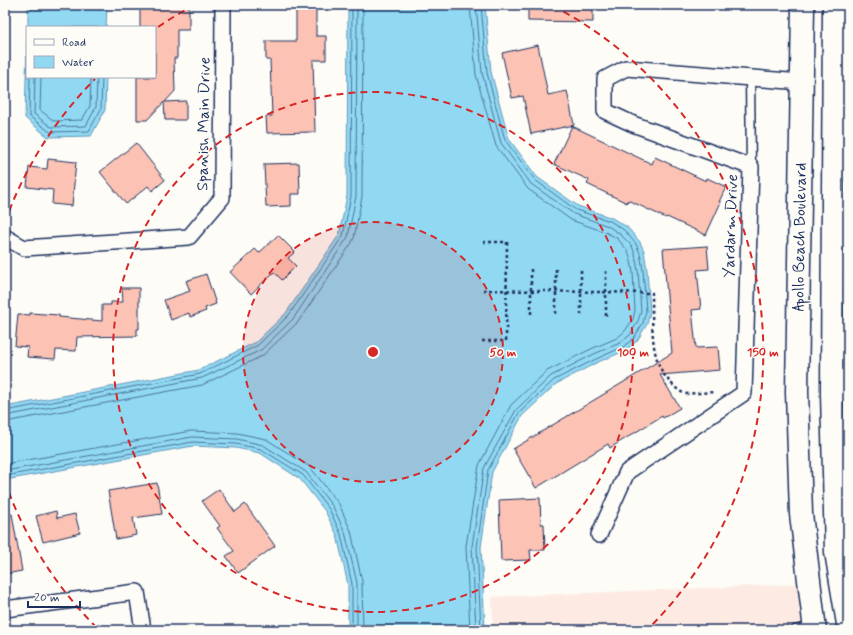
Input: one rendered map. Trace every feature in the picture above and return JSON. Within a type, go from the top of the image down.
[{"type":"main road","name":"Apollo Beach Boulevard","points":[[803,5],[797,392],[801,514],[808,628]]},
{"type":"main road","name":"Apollo Beach Boulevard","points":[[834,5],[841,83],[840,393],[836,552],[848,624]]},
{"type":"main road","points":[[802,82],[841,83]]},
{"type":"main road","points":[[797,392],[840,393]]},
{"type":"street","name":"Spanish Main Drive","points":[[5,237],[24,248],[189,237],[222,198],[223,5]]},
{"type":"street","name":"Yardarm Drive","points":[[739,396],[744,393],[751,166],[633,124],[605,111],[605,79],[626,68],[802,82]]},
{"type":"street","points":[[599,535],[627,472],[739,396]]},
{"type":"street","points":[[5,609],[136,592],[143,630]]},
{"type":"lane","points":[[750,78],[751,166]]},
{"type":"path","points":[[482,341],[506,341],[507,242],[484,242]]},
{"type":"path","points":[[531,268],[531,314]]},
{"type":"path","points":[[556,268],[556,314]]},
{"type":"path","points":[[580,315],[581,269]]},
{"type":"path","points":[[606,269],[606,316]]},
{"type":"path","points":[[483,290],[652,293],[654,347],[658,365],[671,384],[684,394],[730,392],[739,396]]},
{"type":"shaded area","points":[[798,584],[804,630],[493,630],[492,597]]},
{"type":"water","points":[[28,5],[107,5],[106,26],[28,26]]},
{"type":"water","points":[[348,5],[485,5],[491,72],[509,139],[537,177],[578,206],[612,218],[627,227],[640,242],[644,251],[650,312],[647,324],[637,341],[625,351],[598,362],[556,384],[522,416],[492,472],[481,547],[485,630],[348,630],[348,585],[337,535],[325,511],[300,479],[260,453],[236,448],[193,446],[5,480],[5,407],[199,370],[256,342],[286,313],[339,235],[347,196]]},
{"type":"water","points":[[26,78],[106,78],[105,110],[91,136],[48,137],[25,118]]},
{"type":"building","points":[[140,5],[189,5],[189,30],[177,30],[177,58],[174,58],[175,91],[165,102],[186,101],[186,120],[165,120],[164,102],[147,120],[137,120],[137,78],[156,78],[156,26],[140,26]]},
{"type":"building","points":[[528,5],[593,5],[593,22],[528,21]]},
{"type":"building","points":[[296,9],[316,9],[316,36],[326,36],[326,60],[313,60],[315,132],[267,133],[266,116],[272,116],[270,60],[266,60],[266,41],[296,41]]},
{"type":"building","points":[[538,45],[548,95],[567,91],[574,125],[531,134],[523,96],[512,98],[502,53]]},
{"type":"building","points":[[572,126],[652,164],[655,157],[706,181],[707,178],[726,187],[706,235],[628,200],[627,203],[587,184],[589,180],[554,164]]},
{"type":"building","points":[[136,143],[165,180],[152,191],[148,186],[126,204],[100,172]]},
{"type":"building","points":[[48,159],[76,162],[72,206],[52,204],[53,190],[27,187],[29,167],[47,169]]},
{"type":"building","points":[[299,163],[300,194],[291,194],[291,206],[266,207],[264,164]]},
{"type":"building","points":[[278,235],[295,252],[288,258],[296,266],[282,280],[274,272],[251,294],[230,272],[255,249],[259,253]]},
{"type":"building","points":[[707,246],[709,269],[697,270],[701,309],[692,310],[696,348],[718,347],[720,370],[660,375],[680,408],[663,418],[662,416],[610,448],[608,444],[536,488],[513,449],[672,353],[663,249]]},
{"type":"building","points":[[206,274],[216,304],[205,308],[206,311],[190,317],[189,313],[171,320],[164,300],[190,291],[186,281]]},
{"type":"building","points":[[122,288],[139,288],[139,329],[137,329],[137,336],[77,337],[76,351],[56,350],[55,359],[27,357],[28,347],[15,346],[18,314],[30,315],[30,313],[59,315],[59,317],[102,321],[102,305],[111,305],[111,302],[123,302]]},
{"type":"building","points":[[157,483],[162,514],[133,518],[136,535],[116,539],[108,491]]},
{"type":"building","points":[[219,489],[235,512],[245,504],[275,546],[238,573],[226,556],[234,551],[217,528],[220,526],[202,501]]},
{"type":"building","points":[[540,498],[541,524],[544,524],[545,550],[530,550],[531,560],[501,561],[499,500]]},
{"type":"building","points":[[56,511],[57,518],[75,514],[80,533],[43,542],[36,516]]},
{"type":"building","points":[[5,514],[12,514],[22,571],[5,574]]}]
